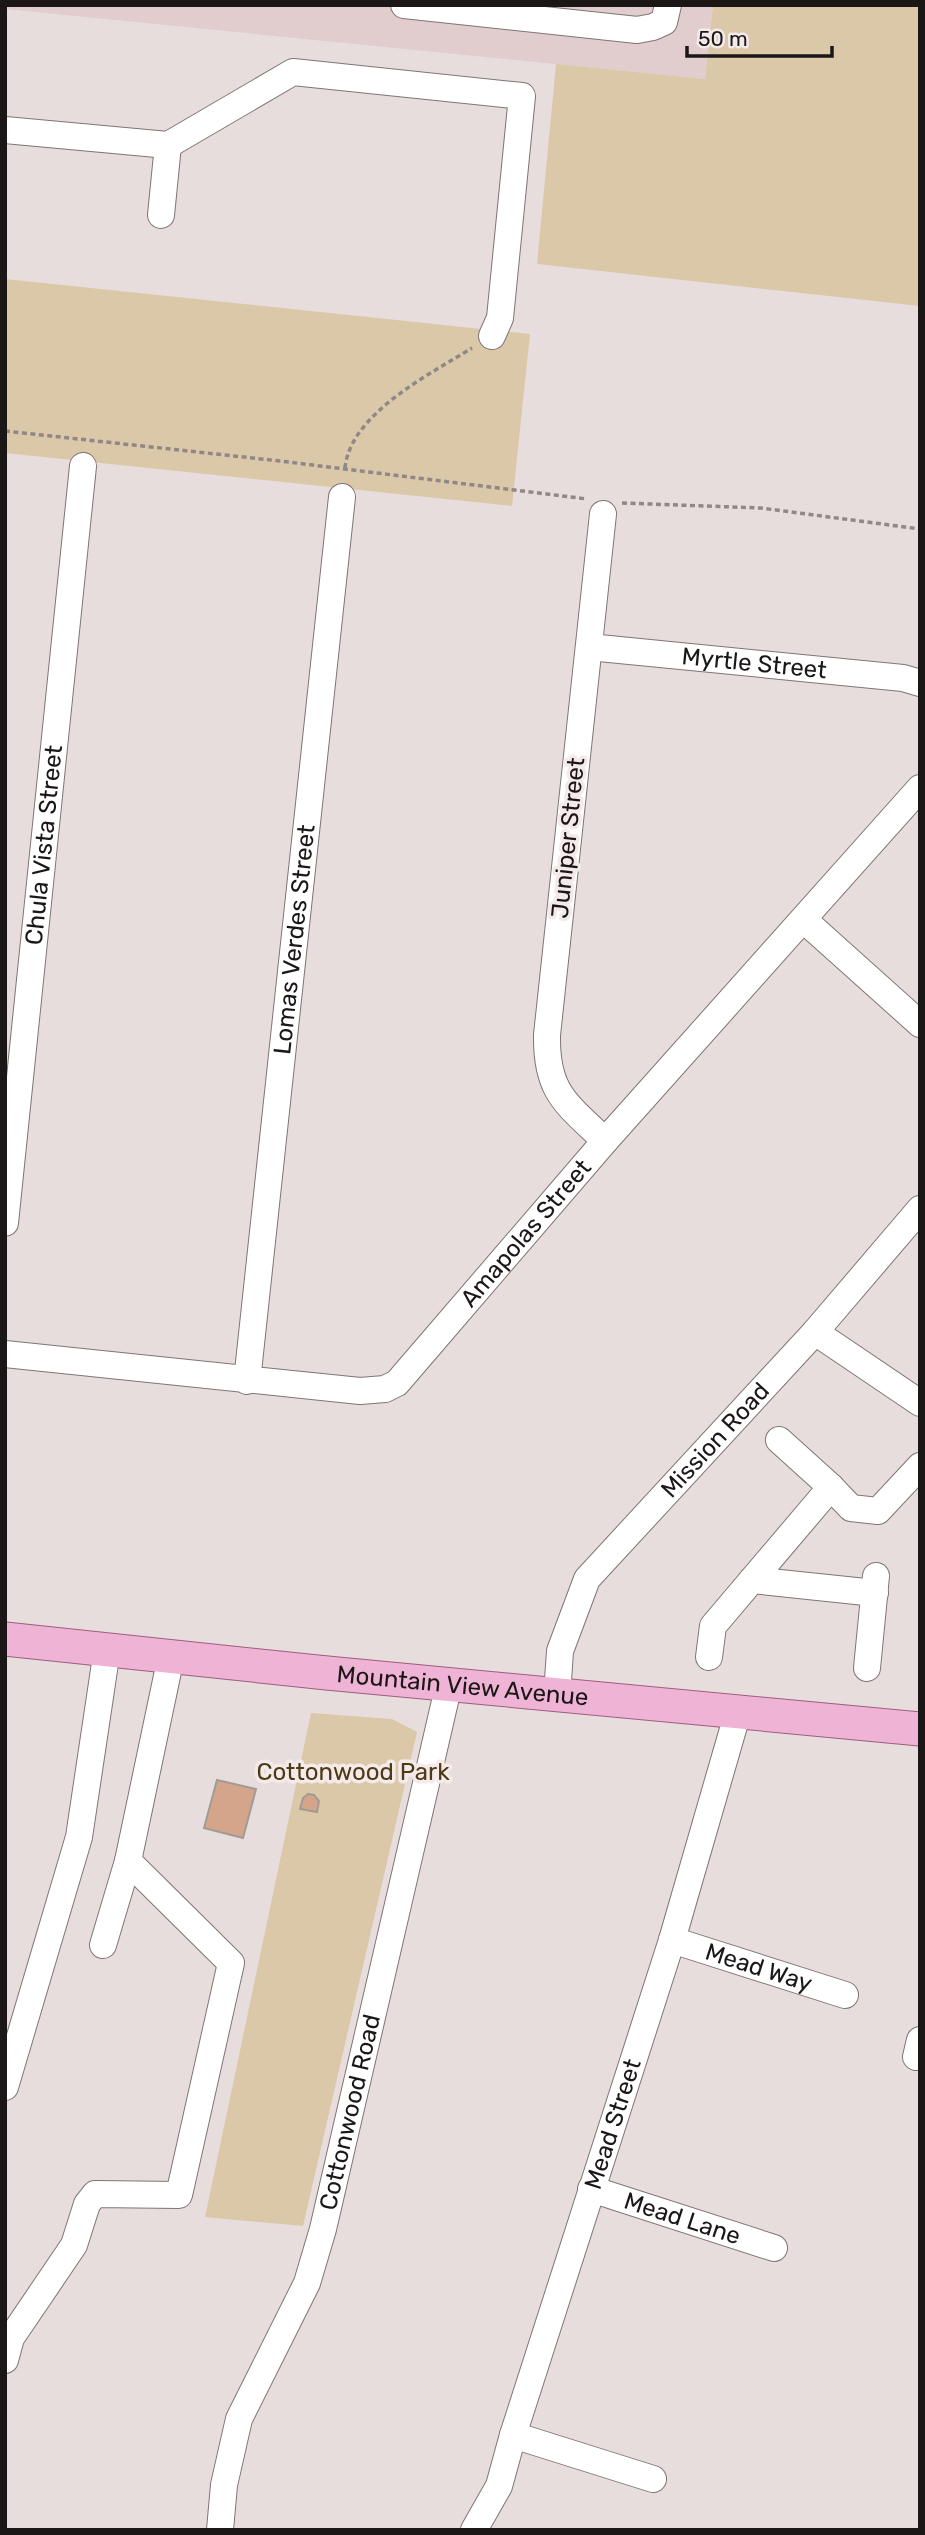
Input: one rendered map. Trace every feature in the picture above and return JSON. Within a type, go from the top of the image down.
[{"type":"main road","name":"Mountain View Avenue","points":[[5,1639],[920,1729]]},
{"type":"street","points":[[404,5],[637,30],[664,22],[668,5]]},
{"type":"street","points":[[5,130],[168,145],[293,72],[522,96],[500,318],[492,336]]},
{"type":"street","points":[[161,215],[168,145]]},
{"type":"street","name":"Chula Vista Street","points":[[5,1223],[83,466]]},
{"type":"street","name":"Lomas Verdes Street","points":[[247,1381],[342,497]]},
{"type":"street","name":"Juniper Street","points":[[602,505],[548,1021],[547,1056],[550,1076],[559,1095],[605,1141]]},
{"type":"street","name":"Myrtle Street","points":[[589,648],[903,678],[920,683]]},
{"type":"street","name":"Amapolas Street","points":[[5,1354],[360,1391],[385,1389],[397,1383],[605,1141],[920,788]]},
{"type":"street","points":[[804,920],[920,1024]]},
{"type":"street","name":"Mission Road","points":[[557,1695],[560,1651],[587,1579],[815,1332],[920,1209]]},
{"type":"street","points":[[815,1332],[917,1396]]},
{"type":"street","points":[[779,1440],[851,1508],[878,1511],[920,1466]]},
{"type":"street","points":[[709,1657],[713,1626],[831,1487]]},
{"type":"street","points":[[752,1580],[876,1584],[867,1668]]},
{"type":"street","points":[[5,2087],[79,1838],[107,1650]]},
{"type":"street","points":[[103,1945],[128,1861],[171,1657]]},
{"type":"street","name":"Cottonwood Road","points":[[220,2530],[225,2485],[239,2419],[307,2283],[323,2230],[449,1684]]},
{"type":"street","name":"Mead Street","points":[[474,2530],[499,2486],[672,1940],[738,1712]]},
{"type":"street","points":[[5,2360],[11,2339],[74,2245],[87,2204],[95,2194],[179,2195],[231,1963],[128,1861]]},
{"type":"street","name":"Mead Way","points":[[672,1940],[845,1995]]},
{"type":"street","points":[[920,2040],[916,2057],[920,2057]]},
{"type":"street","name":"Mead Lane","points":[[591,2189],[774,2248]]},
{"type":"street","points":[[513,2435],[653,2479]]},
{"type":"path","points":[[345,469],[353,439],[380,410],[421,380],[492,336]]},
{"type":"path","points":[[5,431],[345,469],[602,505],[761,508],[920,529]]},
{"type":"shaded area","points":[[5,5],[713,5],[705,79],[5,9]]},
{"type":"green space","points":[[713,5],[920,5],[920,306],[537,264],[556,64],[705,79]]},
{"type":"green space","points":[[5,279],[530,334],[512,506],[5,453]]},
{"type":"green space","name":"Cottonwood Park","points":[[311,1713],[392,1719],[417,1732],[303,2226],[205,2217]]},
{"type":"building","points":[[217,1780],[256,1789],[243,1838],[204,1828]]},
{"type":"building","points":[[308,1794],[314,1795],[319,1801],[317,1812],[300,1809],[303,1798]]}]
